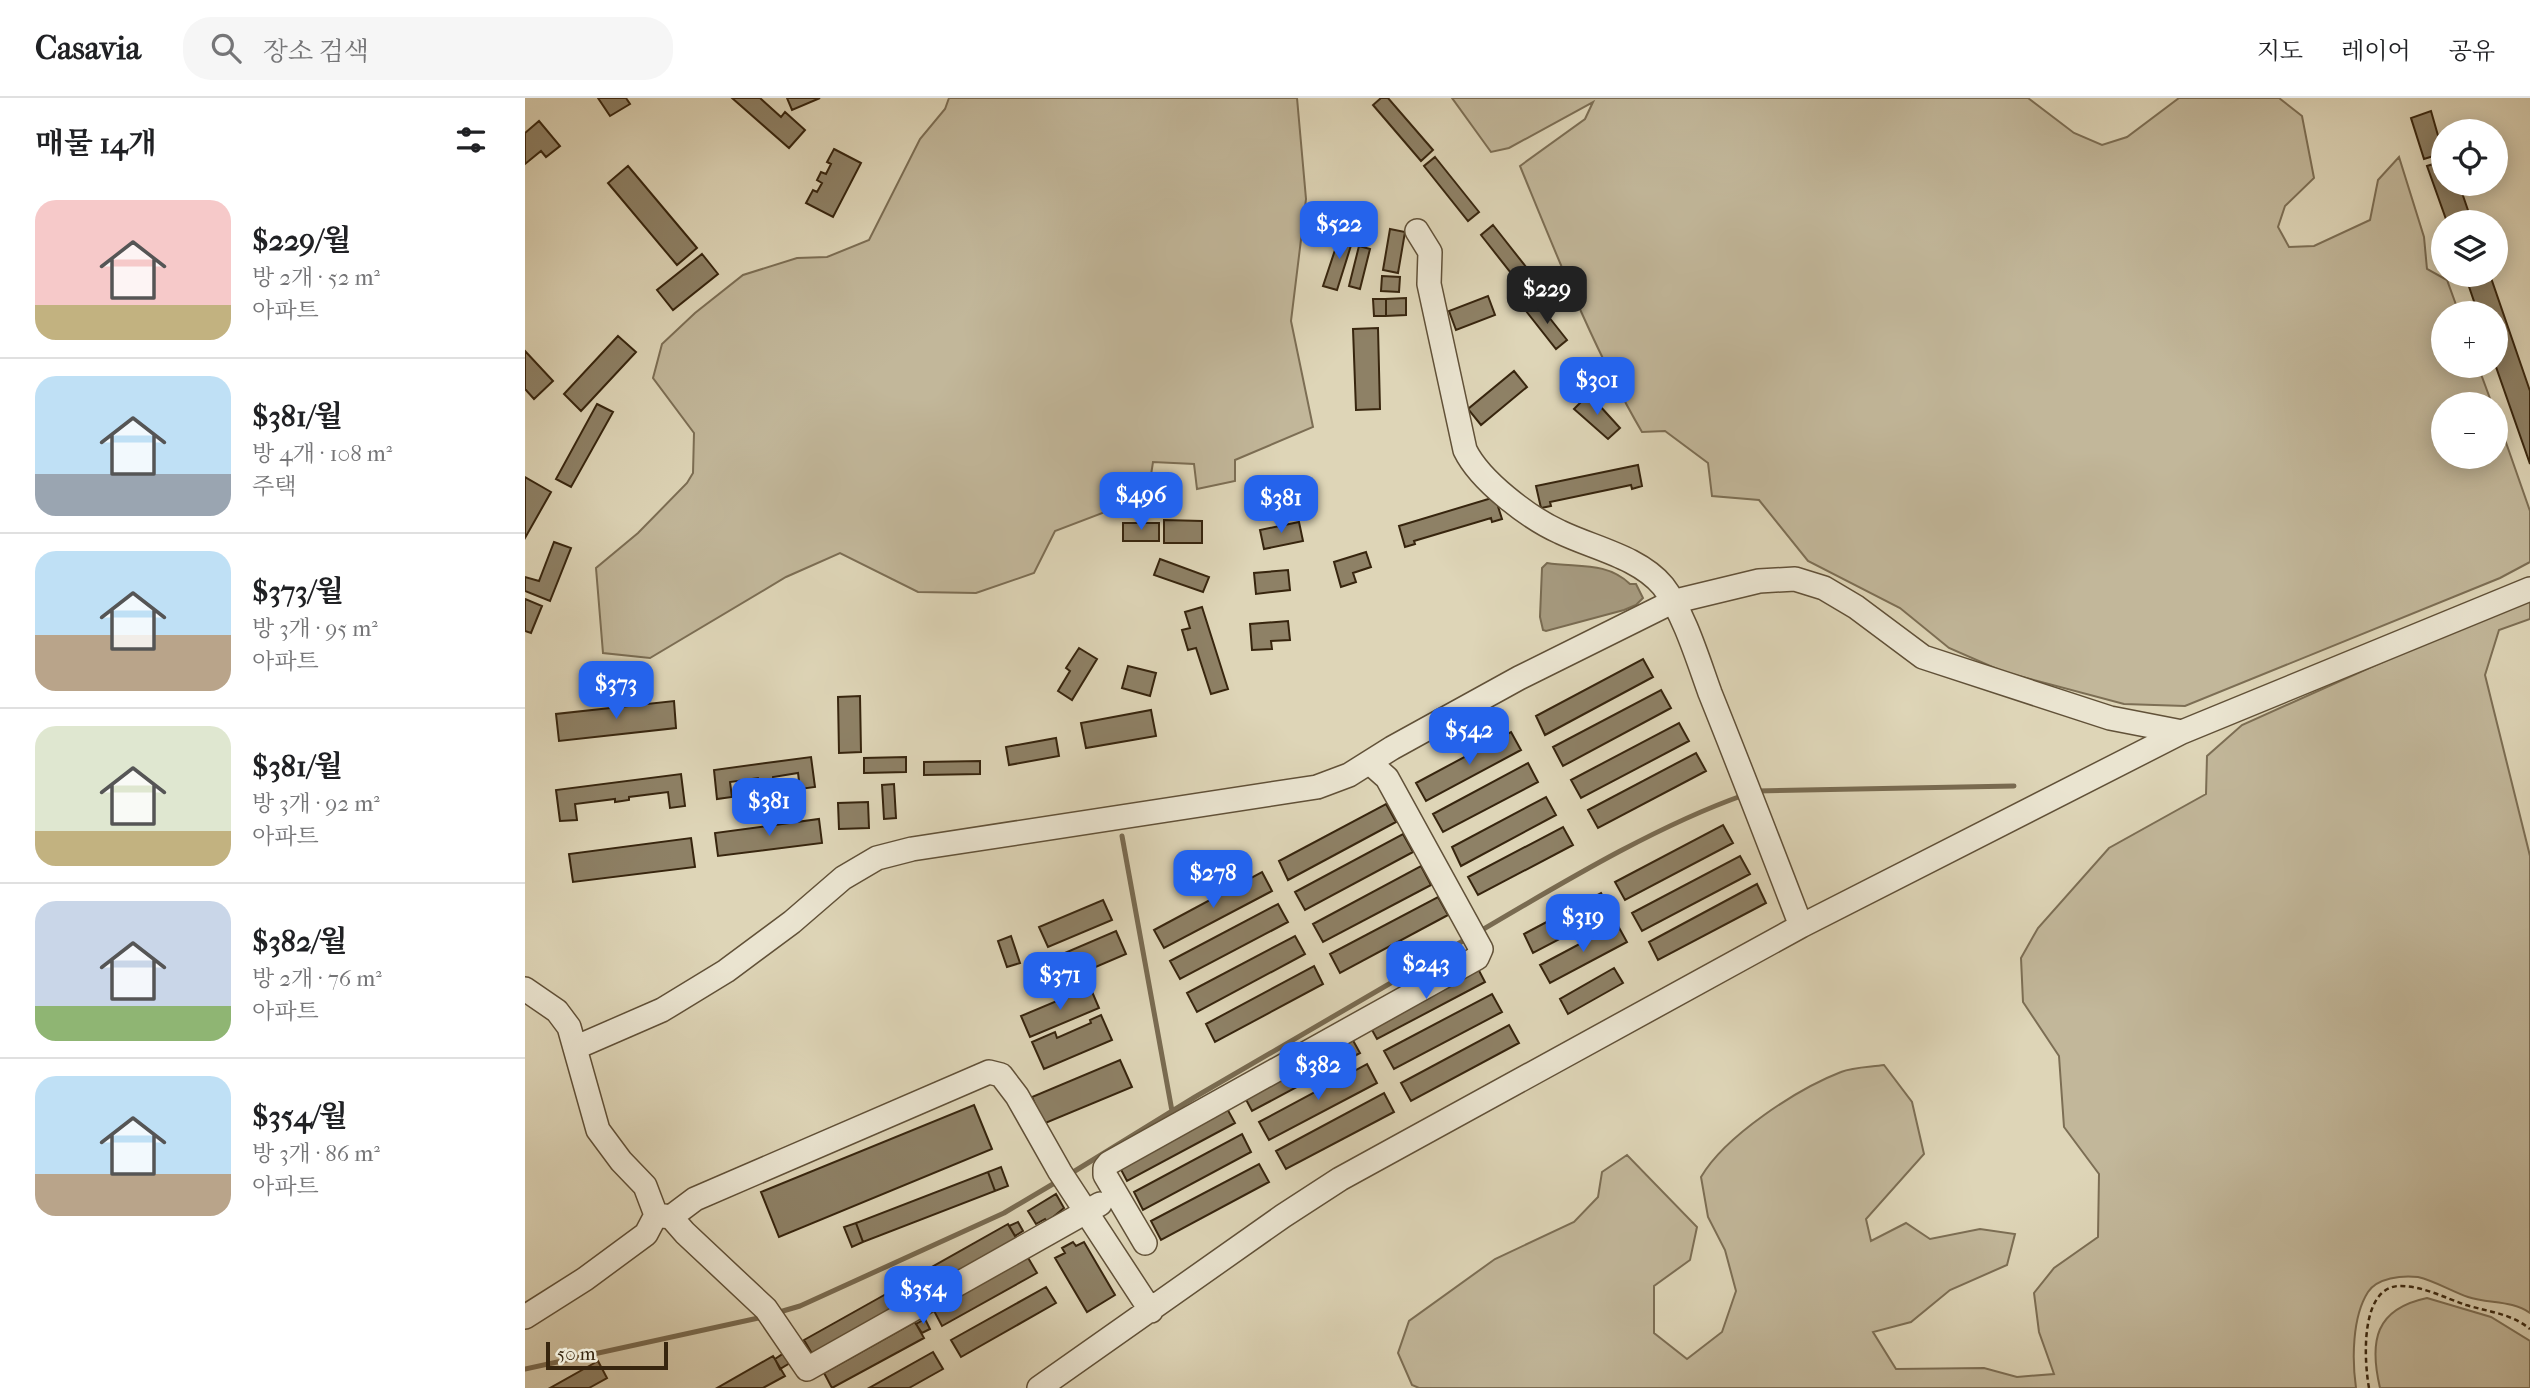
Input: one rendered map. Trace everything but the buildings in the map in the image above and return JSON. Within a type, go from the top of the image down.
[{"type":"street","points":[[1417,231],[1430,252],[1429,284],[1437,330],[1470,462],[1486,480],[1557,531],[1650,573],[1664,587],[1672,601],[1801,926]]},
{"type":"street","points":[[576,1047],[662,1010],[726,971],[792,922],[843,878],[877,858],[912,849],[1318,787],[1349,775],[1518,678],[1672,601],[1759,581],[1795,579],[1824,588],[1856,607],[1923,657],[2110,718],[2182,732]]},
{"type":"street","points":[[1039,1388],[1283,1216],[1340,1179],[1801,926],[2182,732],[2530,589]]},
{"type":"street","points":[[1145,1243],[1105,1175],[1105,1168],[1109,1163],[1477,958],[1481,949],[1387,778],[1370,763]]},
{"type":"street","points":[[525,989],[557,1011],[569,1027],[598,1130],[621,1161],[645,1186],[664,1216],[769,1313],[807,1369],[1116,1194]]},
{"type":"street","points":[[525,1317],[585,1279],[646,1234],[664,1216],[695,1199],[989,1072],[1001,1075],[1017,1096],[1064,1178],[1151,1311]]},
{"type":"path","points":[[2369,1388],[2366,1368],[2368,1326],[2375,1301],[2384,1289],[2404,1286],[2446,1297],[2465,1305],[2506,1314],[2530,1329]]},
{"type":"shaded area","points":[[949,98],[1297,98],[1306,199],[1291,321],[1313,427],[1235,460],[1235,481],[1197,489],[1194,464],[1153,462],[1151,475],[1131,485],[1113,509],[1055,531],[1034,573],[976,593],[918,592],[840,553],[786,577],[650,658],[603,653],[596,568],[638,533],[687,483],[693,473],[694,433],[653,378],[662,344],[695,313],[743,275],[797,258],[827,257],[869,240],[920,139],[945,109]]},
{"type":"shaded area","points":[[1452,98],[2028,98],[2074,133],[2102,145],[2127,137],[2179,98],[2279,98],[2302,116],[2314,178],[2285,206],[2278,227],[2289,247],[2314,246],[2370,220],[2378,180],[2399,157],[2424,237],[2427,269],[2431,271],[2431,287],[2450,287],[2455,301],[2431,301],[2431,378],[2482,378],[2488,392],[2431,392],[2431,469],[2508,469],[2508,448],[2530,511],[2530,562],[2500,578],[2185,706],[2124,704],[2004,672],[1949,648],[1900,608],[1808,561],[1759,500],[1712,496],[1708,463],[1665,431],[1642,432],[1592,335],[1520,166],[1585,119],[1593,102],[1509,148],[1491,152]]},
{"type":"shaded area","points":[[1547,563],[1591,567],[1611,572],[1630,584],[1636,584],[1643,598],[1636,605],[1624,610],[1543,630],[1540,617],[1542,568]]},
{"type":"shaded area","points":[[2530,596],[2530,619],[2499,630],[2485,675],[2530,856],[2530,1313],[2516,1306],[2468,1297],[2418,1277],[2398,1277],[2377,1283],[2363,1302],[2356,1326],[2356,1388],[1419,1388],[1412,1385],[1398,1353],[1409,1321],[1495,1259],[1574,1222],[1598,1197],[1602,1172],[1627,1155],[1697,1227],[1690,1260],[1654,1286],[1654,1333],[1687,1359],[1722,1332],[1736,1291],[1725,1250],[1708,1217],[1701,1177],[1712,1161],[1744,1130],[1784,1102],[1841,1072],[1884,1065],[1912,1102],[1924,1154],[1866,1219],[1871,1241],[1906,1223],[1930,1239],[1980,1229],[2015,1234],[2007,1265],[1950,1290],[1911,1322],[1873,1332],[1896,1369],[1984,1368],[2017,1377],[2054,1374],[2039,1332],[2034,1293],[2054,1268],[2098,1237],[2099,1174],[2064,1127],[2059,1056],[2023,1002],[2021,958],[2038,928],[2109,848],[2206,794],[2207,756],[2242,725]]},
{"type":"shaded area","points":[[2427,1298],[2491,1317],[2530,1341],[2530,1388],[2380,1388],[2375,1356],[2380,1330],[2386,1319],[2396,1310]]},
{"type":"waterway","points":[[1757,791],[2014,786]]},
{"type":"waterway","points":[[1482,930],[1644,839],[1744,795]]},
{"type":"waterway","points":[[1122,836],[1172,1111]]},
{"type":"waterway","points":[[1070,1174],[1195,1097],[1468,938]]},
{"type":"waterway","points":[[776,1313],[800,1306],[1004,1213],[1058,1181]]},
{"type":"waterway","points":[[525,1369],[763,1317]]}]
